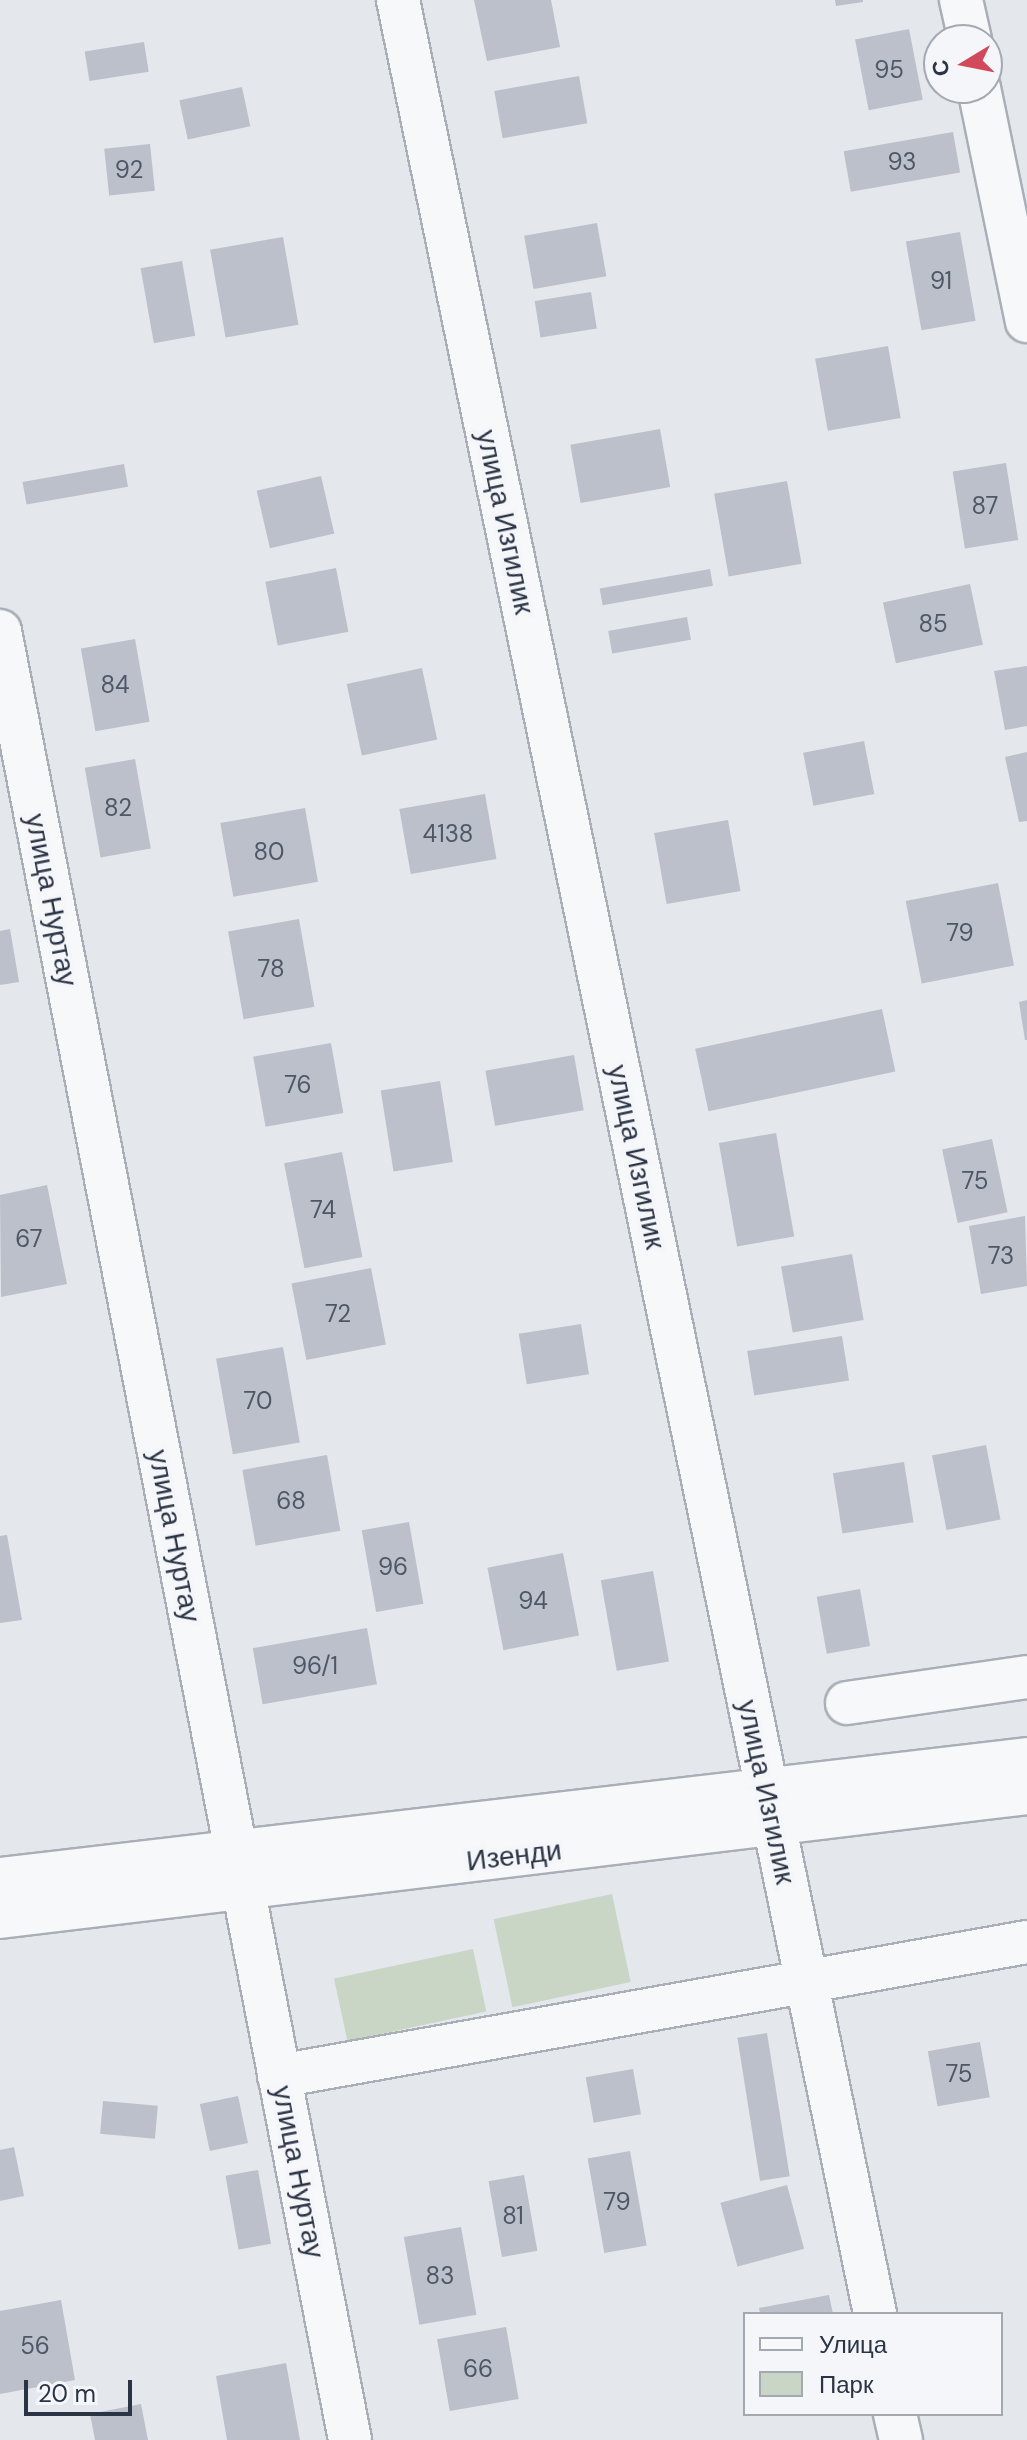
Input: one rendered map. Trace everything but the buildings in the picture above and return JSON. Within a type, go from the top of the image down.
[{"type":"street","name":"улица Изгилик","points":[[398,0],[875,2312]]},
{"type":"street","points":[[961,0],[966,24]]},
{"type":"street","points":[[982,104],[1027,321]]},
{"type":"street","name":"улица Нуртау","points":[[0,631],[350,2440]]},
{"type":"street","points":[[847,1703],[1027,1677]]},
{"type":"street","name":"Изенди","points":[[0,1916],[238,1872],[769,1807],[1027,1760]]},
{"type":"street","name":"Изенди","points":[[769,1807],[1027,1792]]},
{"type":"street","name":"Изенди","points":[[0,1880],[238,1872]]},
{"type":"street","points":[[279,2076],[806,1985],[1027,1942]]},
{"type":"street","points":[[895,2416],[901,2440]]},
{"type":"green space","points":[[612,1894],[631,1982],[512,2007],[494,1919]]},
{"type":"green space","points":[[473,1949],[486,2012],[347,2041],[334,1979]]}]
